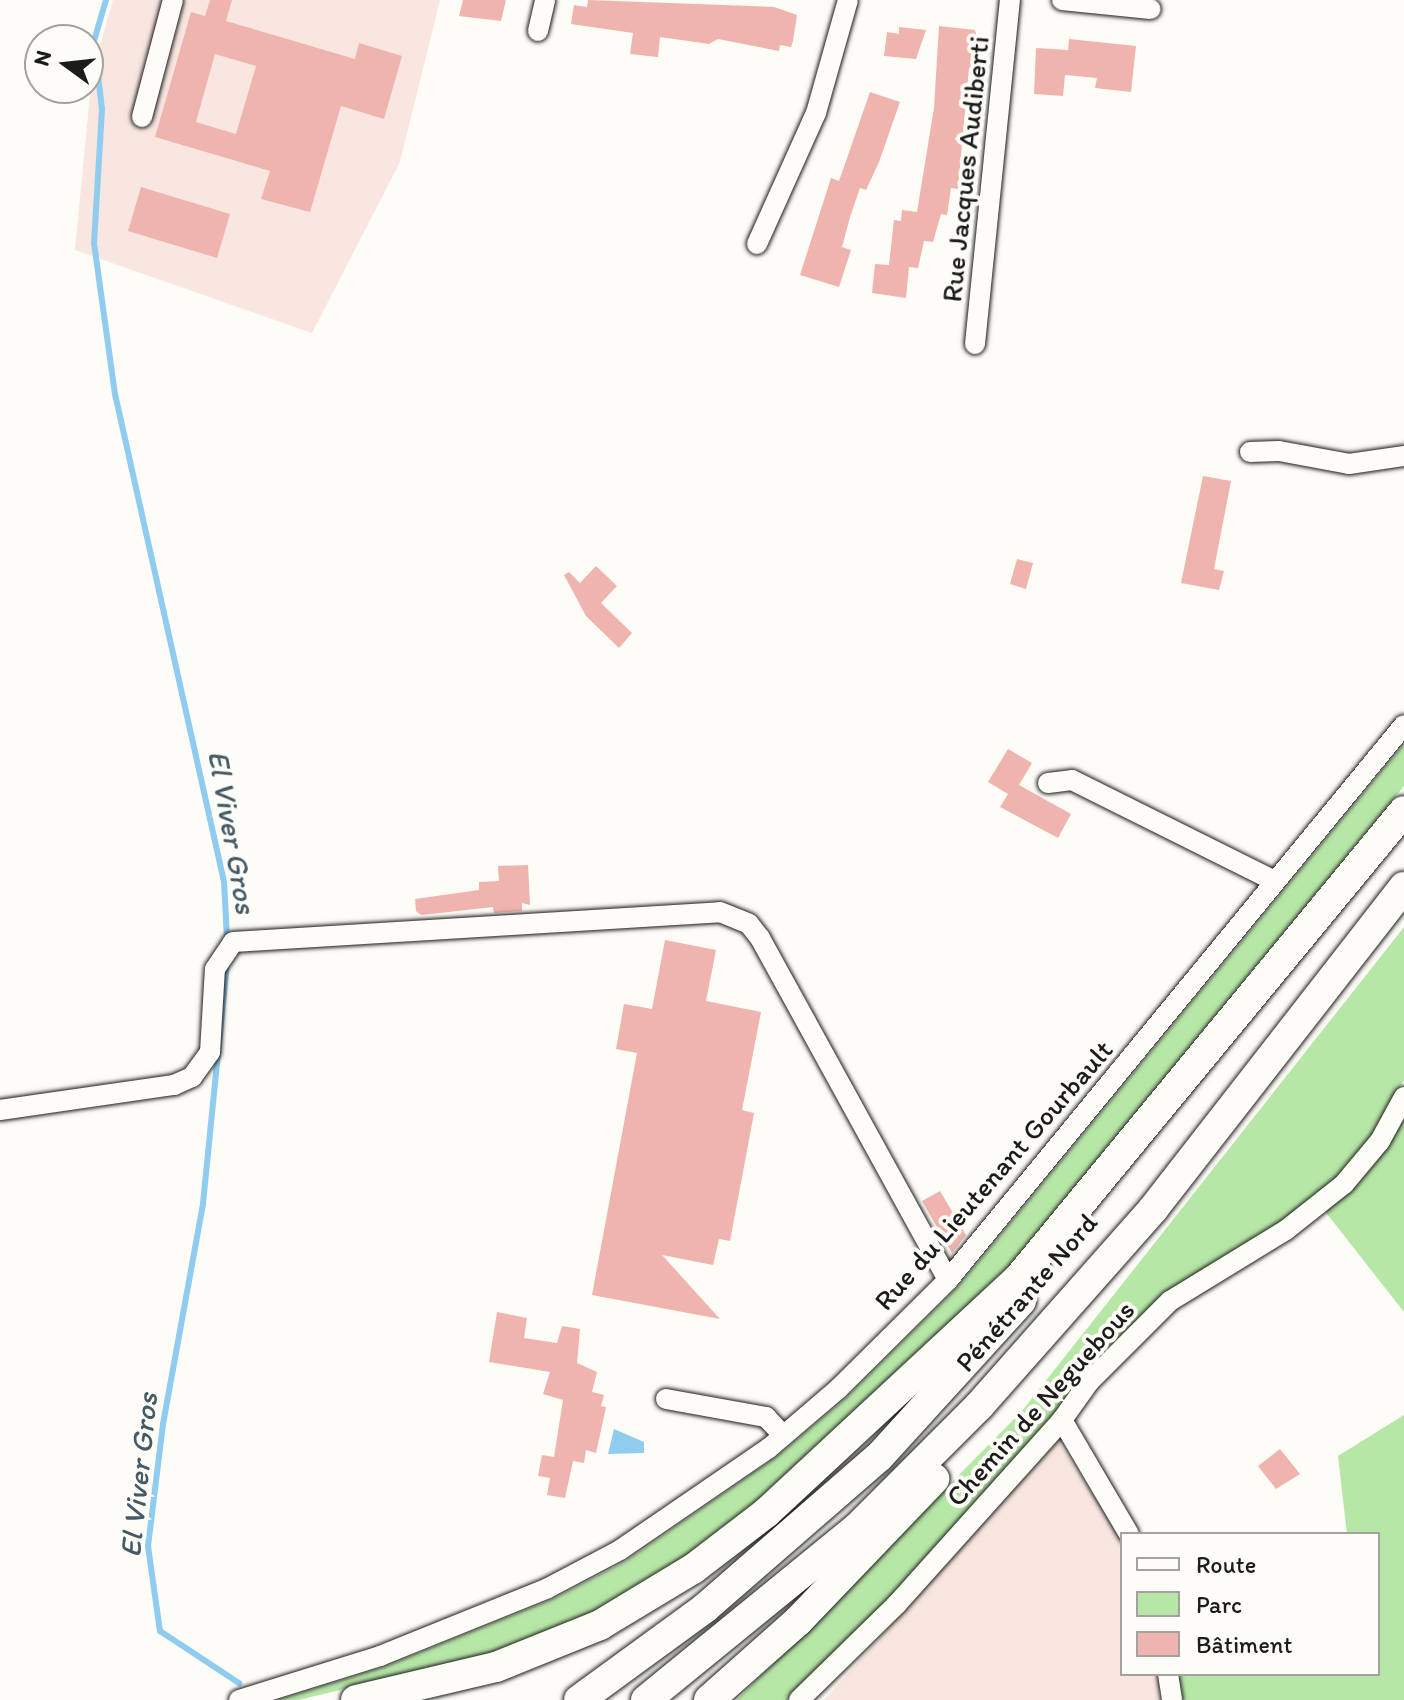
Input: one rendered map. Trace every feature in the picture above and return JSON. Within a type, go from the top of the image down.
[{"type":"highway","name":"Pénétrante Nord","points":[[579,1700],[705,1608],[879,1457],[1061,1257],[1404,814]]},
{"type":"highway","points":[[356,1700],[496,1667],[600,1625],[693,1569],[766,1513],[1019,1278],[1379,843]]},
{"type":"highway","name":"Pénétrante Nord","points":[[646,1700],[857,1528],[979,1406],[1154,1208],[1404,887]]},
{"type":"highway","points":[[1244,1092],[1404,910]]},
{"type":"highway","points":[[709,1700],[798,1621],[1007,1400],[1154,1208]]},
{"type":"street","points":[[142,117],[173,0]]},
{"type":"street","points":[[538,31],[545,0]]},
{"type":"street","points":[[757,244],[816,113],[848,0]]},
{"type":"street","name":"Rue Jacques Audiberti","points":[[975,344],[1010,0]]},
{"type":"street","points":[[1062,0],[1151,9]]},
{"type":"street","points":[[1250,452],[1279,451],[1349,464],[1404,456]]},
{"type":"street","name":"Rue du Lieutenant Gourbault","points":[[239,1700],[380,1656],[548,1588],[620,1550],[783,1435],[948,1280],[1404,725]]},
{"type":"street","points":[[1048,783],[1072,780],[1275,881]]},
{"type":"street","points":[[0,1110],[174,1085],[192,1077],[210,1052],[227,948],[673,914],[736,917],[760,938],[948,1280]]},
{"type":"street","name":"Chemin de Neguebous","points":[[799,1700],[897,1604],[1062,1420],[1089,1382],[1170,1301],[1286,1230],[1344,1184],[1380,1141],[1404,1097]]},
{"type":"street","points":[[666,1399],[766,1417],[783,1435]]},
{"type":"street","points":[[1062,1420],[1128,1532]]},
{"type":"street","points":[[1168,1676],[1172,1700]]},
{"type":"shaded area","points":[[113,0],[440,0],[400,162],[312,333],[75,250],[89,104],[104,104],[104,32]]},
{"type":"shaded area","points":[[1057,1440],[1120,1535],[1120,1676],[1158,1676],[1160,1700],[824,1700]]},
{"type":"green space","points":[[1404,744],[1404,786],[1008,1267],[756,1501],[685,1556],[593,1611],[491,1653],[299,1700],[277,1700],[384,1667],[553,1599],[626,1561],[776,1457],[846,1398],[957,1288]]},
{"type":"green space","points":[[1404,927],[1404,1080],[1372,1135],[1337,1177],[1281,1223],[1164,1294],[891,1598],[787,1700],[737,1700],[1022,1411]]},
{"type":"green space","points":[[1404,1114],[1404,1312],[1324,1210]]},
{"type":"green space","points":[[1404,1415],[1404,1700],[1183,1700],[1179,1676],[1380,1676],[1380,1532],[1347,1532],[1338,1456]]},
{"type":"water","points":[[614,1429],[644,1442],[644,1453],[608,1454]]},
{"type":"building","points":[[210,0],[232,0],[226,21],[355,59],[359,43],[402,56],[384,119],[341,106],[310,212],[261,199],[270,171],[155,137],[191,12],[205,16]],"holes":[[[215,54],[256,66],[236,134],[196,122]]]},
{"type":"building","points":[[463,0],[506,0],[501,21],[459,16]]},
{"type":"building","points":[[588,0],[774,7],[797,15],[791,47],[780,45],[779,51],[718,39],[709,44],[660,37],[658,57],[630,54],[633,33],[571,24],[574,5],[587,7]]},
{"type":"building","points":[[939,26],[975,30],[978,41],[975,69],[969,68],[958,189],[951,188],[947,215],[941,214],[933,242],[924,241],[918,268],[909,267],[906,298],[872,293],[875,264],[889,265],[894,220],[901,221],[902,210],[917,212],[934,108]]},
{"type":"building","points":[[899,27],[926,30],[916,59],[884,56],[887,32],[899,34]]},
{"type":"building","points":[[1069,39],[1136,46],[1131,92],[1095,88],[1097,78],[1065,75],[1063,96],[1034,94],[1036,48],[1068,50]]},
{"type":"building","points":[[870,92],[900,102],[879,162],[866,190],[860,188],[850,217],[842,247],[851,250],[839,287],[800,275],[831,178],[839,181]]},
{"type":"building","points":[[141,187],[230,214],[217,258],[128,231]]},
{"type":"building","points":[[1203,476],[1231,481],[1214,569],[1224,571],[1219,590],[1181,583]]},
{"type":"building","points":[[1017,559],[1033,563],[1026,589],[1010,584]]},
{"type":"building","points":[[596,566],[617,586],[601,603],[632,633],[619,648],[586,616],[564,575],[569,572],[580,583]]},
{"type":"building","points":[[1008,749],[1032,763],[1019,785],[1071,814],[1058,838],[1000,807],[1008,794],[988,782]]},
{"type":"building","points":[[528,865],[530,905],[522,903],[522,911],[494,913],[493,907],[421,915],[416,911],[415,899],[479,890],[479,882],[499,881],[498,866]]},
{"type":"building","points":[[665,940],[716,950],[706,1001],[761,1012],[742,1110],[754,1113],[730,1241],[719,1239],[713,1265],[662,1255],[720,1319],[592,1295],[637,1053],[616,1049],[624,1004],[652,1009]]},
{"type":"building","points":[[940,1191],[966,1235],[952,1253],[922,1201]]},
{"type":"building","points":[[497,1312],[527,1318],[524,1338],[557,1343],[562,1326],[580,1329],[577,1363],[597,1372],[592,1392],[604,1395],[601,1406],[606,1407],[596,1453],[586,1450],[584,1463],[573,1461],[565,1498],[547,1495],[550,1478],[538,1476],[542,1455],[554,1457],[563,1400],[543,1394],[550,1372],[489,1362]]},
{"type":"building","points":[[1280,1449],[1300,1474],[1276,1489],[1258,1466]]},
{"type":"waterway","name":"El Viver Gros","points":[[106,0],[94,41],[102,109],[94,243],[115,394],[224,880],[227,939]]},
{"type":"waterway","name":"El Viver Gros","points":[[227,963],[203,1204],[163,1424],[148,1546],[160,1631],[239,1683]]}]
